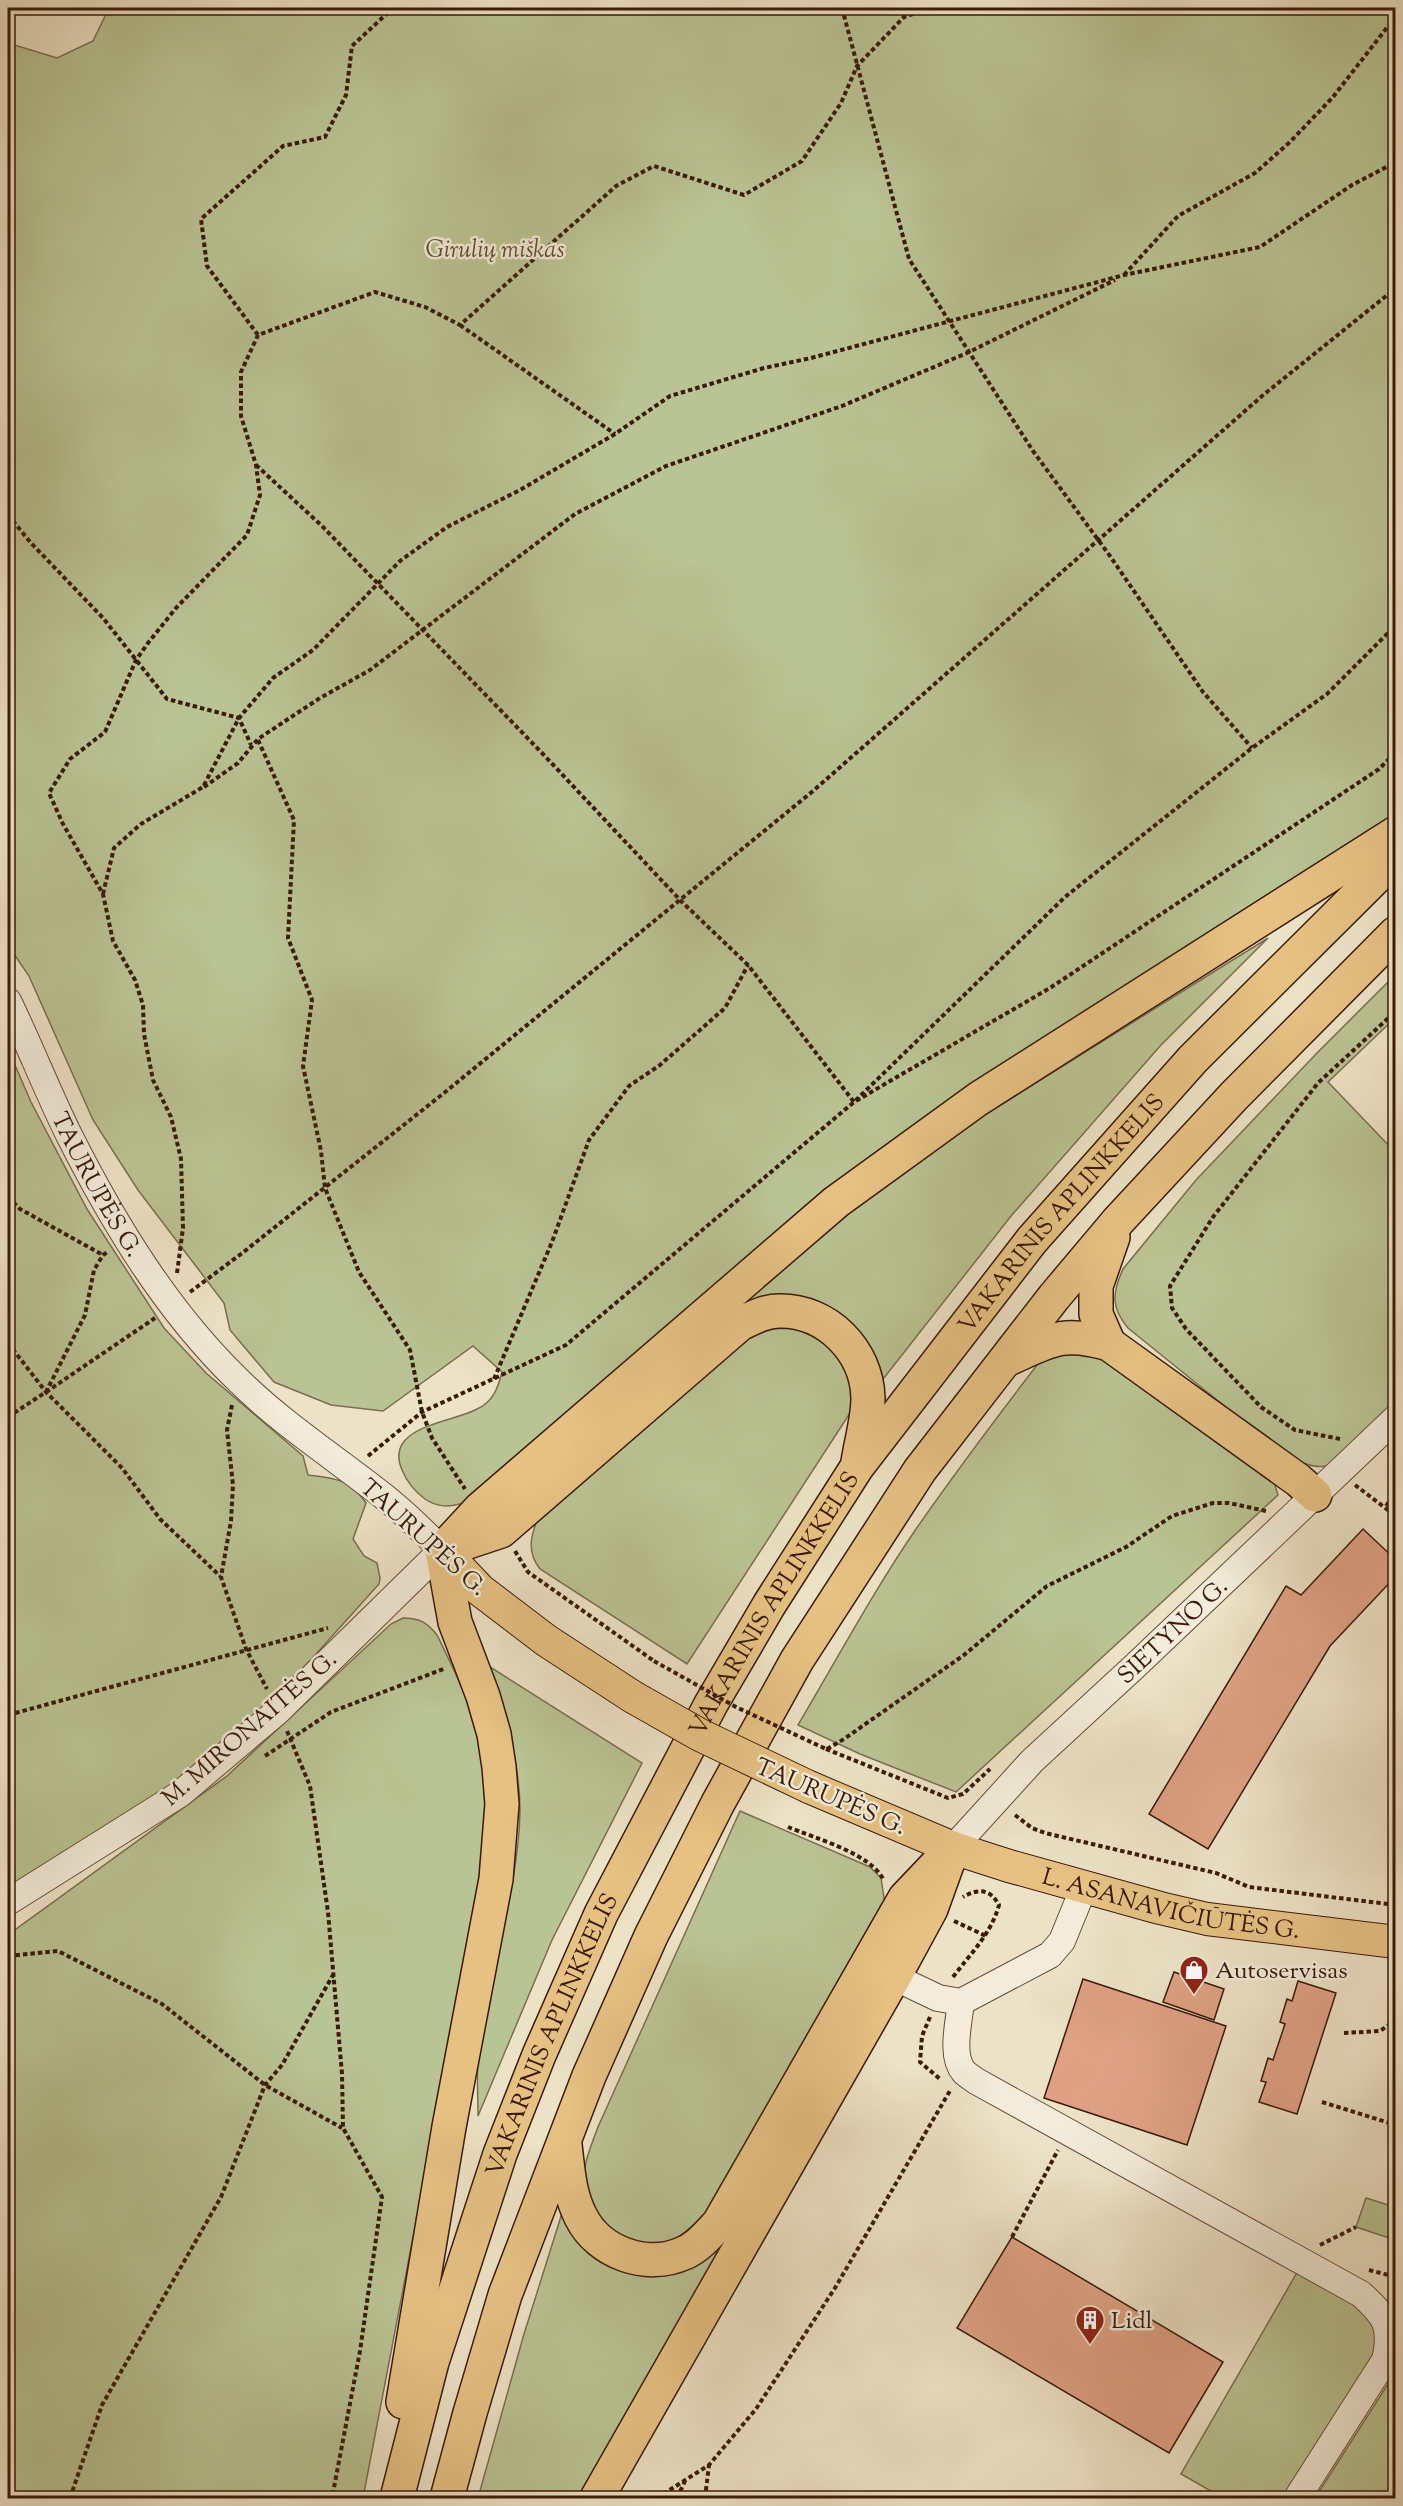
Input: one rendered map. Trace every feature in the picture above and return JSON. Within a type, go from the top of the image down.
[{"type":"highway","points":[[491,1520],[836,1202],[978,1099],[1395,833]]},
{"type":"highway","name":"VAKARINIS APLINKKELIS","points":[[396,2499],[432,2362],[500,2154],[539,2055],[600,1914],[711,1704],[769,1605],[857,1467],[1032,1239],[1193,1059],[1395,856]]},
{"type":"highway","name":"VAKARINIS APLINKKELIS","points":[[447,2499],[505,2295],[589,2076],[651,1936],[718,1803],[797,1660],[920,1470],[1002,1362],[1118,1221],[1234,1096],[1395,933]]},
{"type":"highway","points":[[1109,1344],[1096,1314],[1096,1286],[1118,1221]]},
{"type":"highway","points":[[396,2499],[404,2385],[496,1879],[502,1804],[499,1767],[491,1725],[454,1622],[442,1550],[491,1520],[740,1324],[778,1311],[810,1316],[827,1325],[841,1336],[853,1351],[860,1365],[868,1399],[857,1467]]},
{"type":"highway","points":[[1002,1362],[1046,1342],[1067,1336],[1087,1337],[1109,1344],[1298,1480],[1326,1484]]},
{"type":"highway","points":[[565,2140],[570,2185],[580,2216],[590,2232],[602,2244],[633,2258],[652,2260],[684,2253],[697,2245],[719,2223],[905,1898],[953,1848]]},
{"type":"highway","points":[[597,2499],[894,1977],[931,1909],[953,1848]]},
{"type":"main road","name":"TAURUPĖS G.","points":[[442,1550],[480,1590],[547,1641],[633,1697],[710,1740],[808,1788],[953,1848]]},
{"type":"main road","name":"L. ASANAVIČIŪTĖS G.","points":[[953,1848],[1084,1887],[1208,1919],[1395,1942]]},
{"type":"street","name":"TAURUPĖS G.","points":[[8,1001],[69,1136],[129,1242],[173,1306],[237,1380],[383,1495],[442,1550]]},
{"type":"street","name":"SIETYNO G.","points":[[953,1848],[1032,1761],[1395,1418]]},
{"type":"street","name":"M. MIRONAITĖS G.","points":[[8,1902],[180,1794],[278,1711],[442,1550]]},
{"type":"street","points":[[894,1977],[938,1998],[961,2002],[1050,1955],[1062,1941],[1084,1887]]},
{"type":"street","points":[[961,2002],[958,2060],[963,2071],[976,2081],[1361,2294],[1388,2323],[1389,2344],[1385,2360],[1297,2499]]},
{"type":"path","points":[[258,335],[207,266],[201,219],[283,146],[325,137],[346,95],[352,46],[393,8]]},
{"type":"path","points":[[842,8],[909,259],[967,353],[1033,451],[1099,541],[1203,692],[1252,748]]},
{"type":"path","points":[[460,325],[616,186],[654,165],[744,195],[802,161],[841,103],[857,66],[904,17],[931,8]]},
{"type":"path","points":[[103,894],[114,848],[141,824],[194,795],[238,763],[258,739],[320,698],[370,670],[575,514],[666,466],[842,406],[967,353],[1124,275],[1178,216],[1255,173],[1290,142],[1333,96],[1395,16]]},
{"type":"path","points":[[203,787],[239,718],[273,678],[313,650],[400,561],[447,527],[520,490],[615,434],[670,396],[764,368],[1124,275],[1260,247],[1352,185],[1395,162]]},
{"type":"path","points":[[8,1417],[173,1306],[325,1188],[681,901],[813,791],[1262,396],[1395,288]]},
{"type":"path","points":[[173,1306],[183,1228],[182,1159],[171,1117],[153,1080],[144,1034],[143,1005],[135,980],[113,941],[103,894],[63,824],[49,793],[70,759],[105,732],[136,660],[176,608],[247,535],[260,495],[256,465],[241,416],[241,372],[258,335],[375,292],[425,307],[460,325],[615,434]]},
{"type":"path","points":[[256,465],[321,525],[681,901],[748,964],[854,1102]]},
{"type":"path","points":[[8,515],[31,543],[103,618],[167,699],[239,718],[252,745]]},
{"type":"path","points":[[350,1471],[422,1412],[566,1345],[854,1102],[1065,897],[1252,748],[1327,694],[1395,625]]},
{"type":"path","points":[[258,739],[294,820],[288,938],[312,999],[303,1066],[321,1151],[325,1188],[359,1272],[410,1350],[422,1412],[436,1447],[528,1572],[654,1661],[736,1707],[826,1749],[948,1798],[963,1794]]},
{"type":"path","points":[[854,1102],[1050,988],[1379,769],[1395,752]]},
{"type":"path","points":[[493,1380],[552,1242],[589,1140],[629,1086],[660,1065],[725,1008],[748,964]]},
{"type":"path","points":[[1368,1444],[1295,1430],[1261,1407],[1186,1329],[1173,1308],[1170,1286],[1213,1217],[1318,1083],[1395,1011]]},
{"type":"path","points":[[8,1197],[20,1209],[103,1255]]},
{"type":"path","points":[[46,1392],[85,1315],[94,1270],[103,1255],[129,1242]]},
{"type":"path","points":[[8,1343],[46,1392],[122,1468],[160,1520],[221,1577],[246,1649],[278,1711]]},
{"type":"path","points":[[221,1577],[231,1521],[233,1485],[227,1430],[237,1380]]},
{"type":"path","points":[[1326,1484],[1386,1506],[1395,1516]]},
{"type":"path","points":[[1386,1506],[1395,1491]]},
{"type":"path","points":[[826,1749],[844,1739],[964,1654],[1047,1586],[1125,1547],[1172,1516],[1214,1503],[1251,1506],[1266,1511]]},
{"type":"path","points":[[8,1715],[332,1627]]},
{"type":"path","points":[[332,2499],[360,2351],[382,2197],[343,2128],[342,2074],[328,1912],[310,1786],[290,1739],[331,1712],[469,1659]]},
{"type":"path","points":[[1019,1816],[1032,1828],[1046,1833],[1216,1873],[1249,1887],[1395,1905]]},
{"type":"path","points":[[788,1827],[859,1857],[881,1872],[885,1882]]},
{"type":"path","points":[[960,1899],[972,1892],[985,1891],[992,1894]]},
{"type":"path","points":[[947,1917],[986,1936]]},
{"type":"path","points":[[8,1956],[58,1951],[162,2004],[265,2085],[343,2128]]},
{"type":"path","points":[[70,2499],[102,2405],[221,2197],[265,2085],[282,2065],[333,1974]]},
{"type":"path","points":[[1344,2033],[1380,2031],[1395,2020]]},
{"type":"path","points":[[657,2499],[709,2465],[756,2409],[835,2288],[944,2098],[963,2071]]},
{"type":"path","points":[[1322,2102],[1395,2125]]},
{"type":"path","points":[[1012,2237],[1068,2131]]},
{"type":"path","points":[[1320,2245],[1356,2227]]},
{"type":"path","points":[[705,2499],[709,2465]]},
{"type":"path","points":[[677,2499],[686,2481]]},
{"type":"green space","name":"Girulių miškas","points":[[109,8],[1395,8],[1395,814],[1359,843],[1186,958],[464,1503],[448,1506],[434,1504],[414,1489],[402,1470],[399,1455],[402,1444],[423,1428],[483,1406],[494,1394],[502,1372],[473,1346],[383,1411],[331,1405],[274,1382],[230,1330],[224,1303],[138,1190],[93,1120],[29,976],[8,945],[8,43],[57,58],[93,41]]},
{"type":"green space","points":[[1268,938],[1161,1045],[1011,1216],[880,1383],[866,1345],[741,1307],[836,1223],[978,1119]]},
{"type":"green space","points":[[1395,975],[1395,1018],[1328,1082],[1395,1152],[1395,1404],[1342,1457],[1326,1466],[1313,1466],[1279,1450],[1128,1328],[1118,1314],[1115,1293],[1123,1269],[1196,1180]]},
{"type":"green space","points":[[8,1049],[31,1102],[87,1209],[164,1328],[206,1373],[303,1456],[308,1475],[341,1481],[360,1495],[366,1503],[353,1539],[364,1556],[377,1563],[380,1578],[379,1584],[263,1713],[147,1804],[8,1889]]},
{"type":"green space","points":[[791,1328],[819,1340],[838,1357],[849,1380],[852,1410],[687,1664],[540,1569],[531,1549],[534,1529],[539,1515],[754,1333]]},
{"type":"green space","points":[[1091,1350],[1273,1479],[1278,1495],[956,1792],[860,1754],[798,1725],[870,1601],[916,1529],[1044,1356]]},
{"type":"green space","points":[[403,1618],[414,1619],[426,1624],[437,1635],[456,1674],[479,1732],[488,1774],[490,1807],[481,1883],[363,2498],[8,2498],[8,1935],[227,1776],[391,1624]]},
{"type":"green space","points":[[487,1665],[642,1763],[552,1940],[478,2116],[479,2043],[489,1985],[515,1869],[520,1810],[514,1754]]},
{"type":"green space","points":[[740,1811],[870,1867],[881,1878],[885,1904],[705,2219],[695,2229],[679,2239],[660,2243],[631,2241],[608,2227],[598,2217],[587,2190],[584,2172],[586,2160],[598,2127]]},
{"type":"green space","points":[[1366,2198],[1395,2207],[1395,2240],[1356,2227]]},
{"type":"green space","points":[[563,2210],[576,2234],[719,2253],[578,2498],[478,2498],[524,2334]]},
{"type":"green space","points":[[1299,2269],[1375,2316],[1381,2350],[1289,2498],[1223,2498],[1181,2474]]},
{"type":"green space","points":[[1395,2373],[1395,2498],[1315,2498]]},
{"type":"building","points":[[1363,1529],[1396,1560],[1396,1576],[1330,1646],[1208,1849],[1149,1814],[1286,1586],[1301,1595]]},
{"type":"building","name":"Autoservisas","points":[[1174,1972],[1224,1989],[1214,2020],[1163,2002]]},
{"type":"building","points":[[1083,1979],[1226,2026],[1187,2145],[1044,2098]]},
{"type":"building","points":[[1298,1981],[1336,1993],[1297,2114],[1259,2102],[1266,2082],[1261,2081],[1268,2058],[1273,2060],[1285,2024],[1280,2022],[1287,1999],[1292,2001]]},
{"type":"building","name":"Lidl","points":[[1012,2237],[1223,2362],[1169,2453],[957,2328]]},
{"type":"place","name":"Autoservisas","points":[[1194,1996]]},
{"type":"place","name":"Lidl","points":[[1090,2346]]}]
